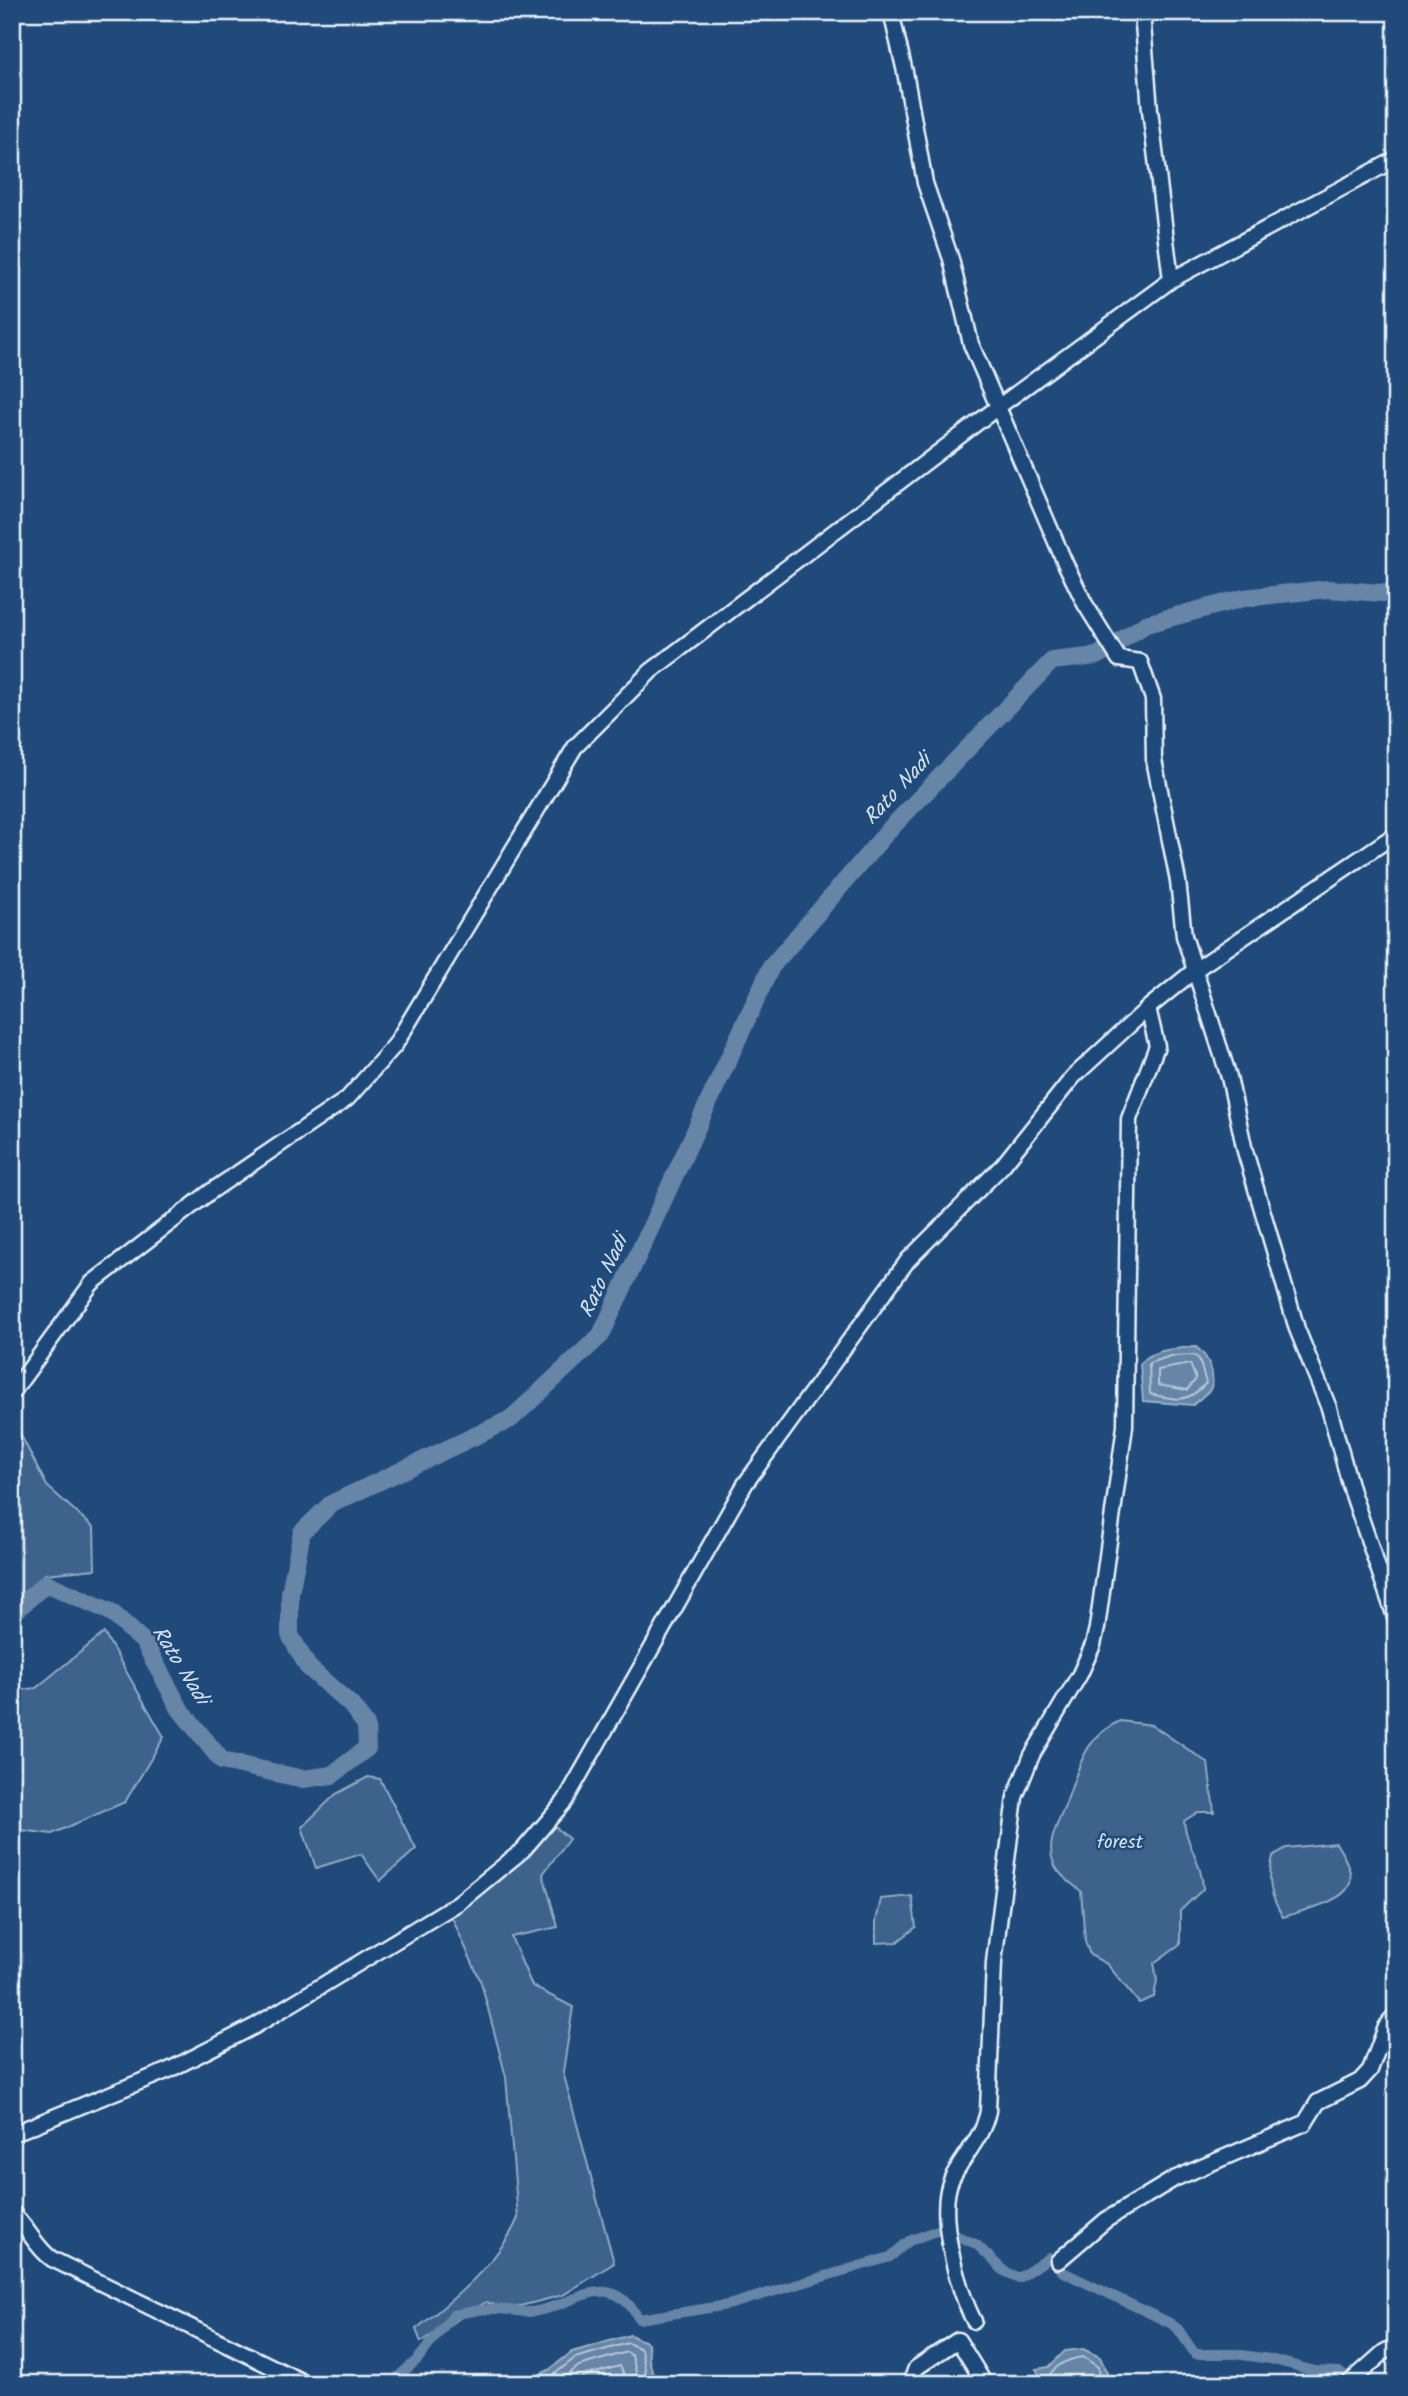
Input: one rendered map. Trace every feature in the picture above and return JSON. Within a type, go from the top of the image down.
[{"type":"street","points":[[891,12],[905,72],[926,190],[951,259],[971,344],[1065,563],[1119,659],[1140,662],[1153,698],[1154,760],[1178,881],[1184,936],[1229,1077],[1245,1151],[1297,1329],[1329,1408],[1352,1492],[1396,1620]]},
{"type":"street","points":[[1142,12],[1150,110],[1171,280]]},
{"type":"street","points":[[12,1394],[92,1283],[210,1192],[347,1099],[387,1054],[575,747],[651,671],[998,407],[1171,280],[1396,159]]},
{"type":"street","points":[[12,2134],[169,2070],[255,2026],[458,1903],[523,1850],[565,1801],[745,1484],[908,1260],[1003,1165],[1073,1077],[1148,1008],[1195,971],[1396,834]]},
{"type":"street","points":[[974,2320],[962,2293],[945,2202],[952,2178],[981,2132],[988,2111],[994,1962],[1016,1797],[1032,1755],[1084,1665],[1097,1628],[1125,1426],[1129,1119],[1157,1046],[1148,1008]]},
{"type":"street","points":[[1058,2261],[1106,2220],[1174,2179],[1305,2123],[1318,2102],[1360,2081],[1370,2070],[1386,2027],[1396,2014]]},
{"type":"street","points":[[12,2213],[28,2228],[42,2252],[52,2259],[130,2300],[307,2384]]},
{"type":"street","points":[[910,2384],[916,2368],[958,2340],[985,2384]]},
{"type":"street","points":[[1348,2384],[1384,2352],[1396,2346]]},
{"type":"green space","points":[[12,1418],[47,1486],[94,1528],[95,1569],[45,1574],[12,1603]]},
{"type":"green space","points":[[104,1633],[164,1737],[125,1802],[52,1834],[12,1829],[12,1691],[36,1688]]},
{"type":"green space","name":"forest","points":[[1120,1721],[1152,1725],[1208,1763],[1214,1812],[1198,1812],[1184,1821],[1203,1889],[1180,1911],[1180,1944],[1154,1963],[1157,1980],[1154,1997],[1139,2003],[1107,1964],[1090,1955],[1085,1941],[1081,1891],[1056,1868],[1051,1848],[1054,1833],[1084,1755],[1098,1736]]},
{"type":"green space","points":[[368,1777],[380,1779],[416,1849],[380,1881],[361,1854],[316,1868],[302,1827],[336,1794]]},
{"type":"green space","points":[[552,1824],[569,1839],[543,1874],[558,1927],[511,1937],[532,1986],[573,2007],[563,2072],[614,2263],[563,2295],[509,2309],[486,2302],[421,2342],[416,2329],[445,2306],[487,2265],[500,2250],[518,2218],[506,2077],[481,1982],[450,1913]]},
{"type":"green space","points":[[1336,1843],[1351,1875],[1346,1890],[1329,1902],[1283,1917],[1271,1888],[1273,1856],[1286,1848]]},
{"type":"green space","points":[[912,1896],[916,1927],[897,1942],[876,1943],[876,1921],[881,1899]]},
{"type":"water","points":[[1196,1347],[1210,1366],[1210,1390],[1193,1405],[1143,1401],[1140,1364],[1151,1355],[1165,1350]]},
{"type":"water","points":[[630,2335],[648,2343],[649,2360],[656,2384],[518,2384],[549,2370],[572,2352]]},
{"type":"water","points":[[1083,2349],[1100,2357],[1107,2373],[1106,2384],[1038,2384],[1040,2376],[1036,2369],[1049,2367],[1065,2351]]},
{"type":"waterway","name":"Rato Nadi","points":[[12,1614],[46,1583],[111,1612],[144,1642],[180,1709],[222,1761],[303,1779],[332,1775],[367,1748],[366,1725],[351,1705],[308,1667],[290,1635],[290,1593],[302,1532],[331,1504],[511,1419],[601,1335],[771,967],[888,831],[1052,661],[1097,656],[1146,624],[1244,598],[1328,589],[1396,594]]},
{"type":"waterway","points":[[390,2384],[418,2359],[453,2315],[486,2309],[529,2312],[602,2292],[615,2294],[627,2303],[639,2319],[728,2305],[890,2257],[909,2241],[941,2229],[976,2244],[1004,2271],[1019,2278],[1049,2258],[1063,2272],[1170,2323],[1178,2329],[1195,2354],[1235,2354],[1270,2359],[1315,2371],[1339,2372],[1354,2384]]}]
